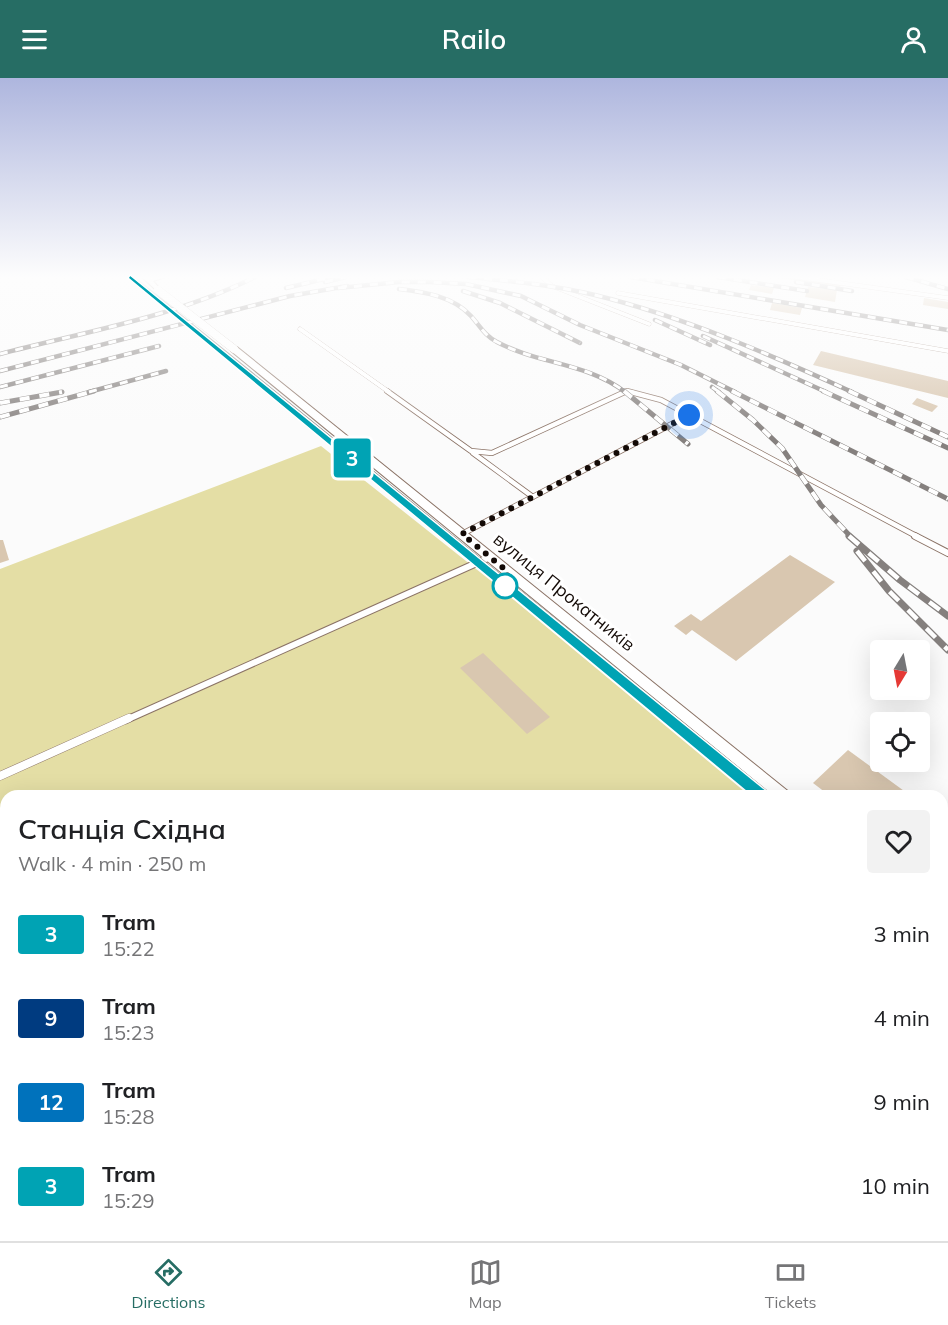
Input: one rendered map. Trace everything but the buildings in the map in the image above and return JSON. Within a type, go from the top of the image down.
[{"type":"street","name":"вулиця Прокатників","points":[[211,331],[777,790]]},
{"type":"lane","points":[[303,331],[533,497]]},
{"type":"lane","points":[[836,331],[948,351]]},
{"type":"lane","points":[[471,451],[492,453],[627,391],[661,400],[948,553]]},
{"type":"lane","points":[[462,534],[689,415]]},
{"type":"lane","points":[[0,776],[490,557]]},
{"type":"shaded area","points":[[321,446],[490,580],[743,790],[0,790],[0,569]]},
{"type":"tram line","name":"3","points":[[198,331],[756,790]]},
{"type":"tram line","points":[[201,331],[766,790]]},
{"type":"railway","points":[[0,354],[92,331]]},
{"type":"railway","points":[[0,371],[154,331]]},
{"type":"railway","points":[[484,331],[493,340],[513,349],[595,375],[625,392]]},
{"type":"railway","points":[[557,331],[580,343]]},
{"type":"railway","points":[[596,331],[681,365],[735,392]]},
{"type":"railway","points":[[680,331],[710,345]]},
{"type":"railway","points":[[711,331],[852,392]]},
{"type":"railway","points":[[703,336],[826,392]]},
{"type":"railway","points":[[0,387],[159,346]]},
{"type":"railway","points":[[89,392],[166,371]]},
{"type":"railway","points":[[712,387],[719,392]]},
{"type":"railway","points":[[0,417],[94,391]]},
{"type":"railway","points":[[624,391],[688,444]]},
{"type":"railway","points":[[717,391],[753,420],[782,448],[821,505],[851,537]]},
{"type":"railway","points":[[732,391],[948,499]]},
{"type":"railway","points":[[823,391],[948,448]]},
{"type":"railway","points":[[849,391],[948,437]]},
{"type":"railway","points":[[0,403],[62,392]]},
{"type":"railway","points":[[849,536],[900,580],[948,616]]},
{"type":"railway","points":[[857,551],[889,591],[948,650]]},
{"type":"route","points":[[505,586],[508,572],[462,534],[689,415]]}]
